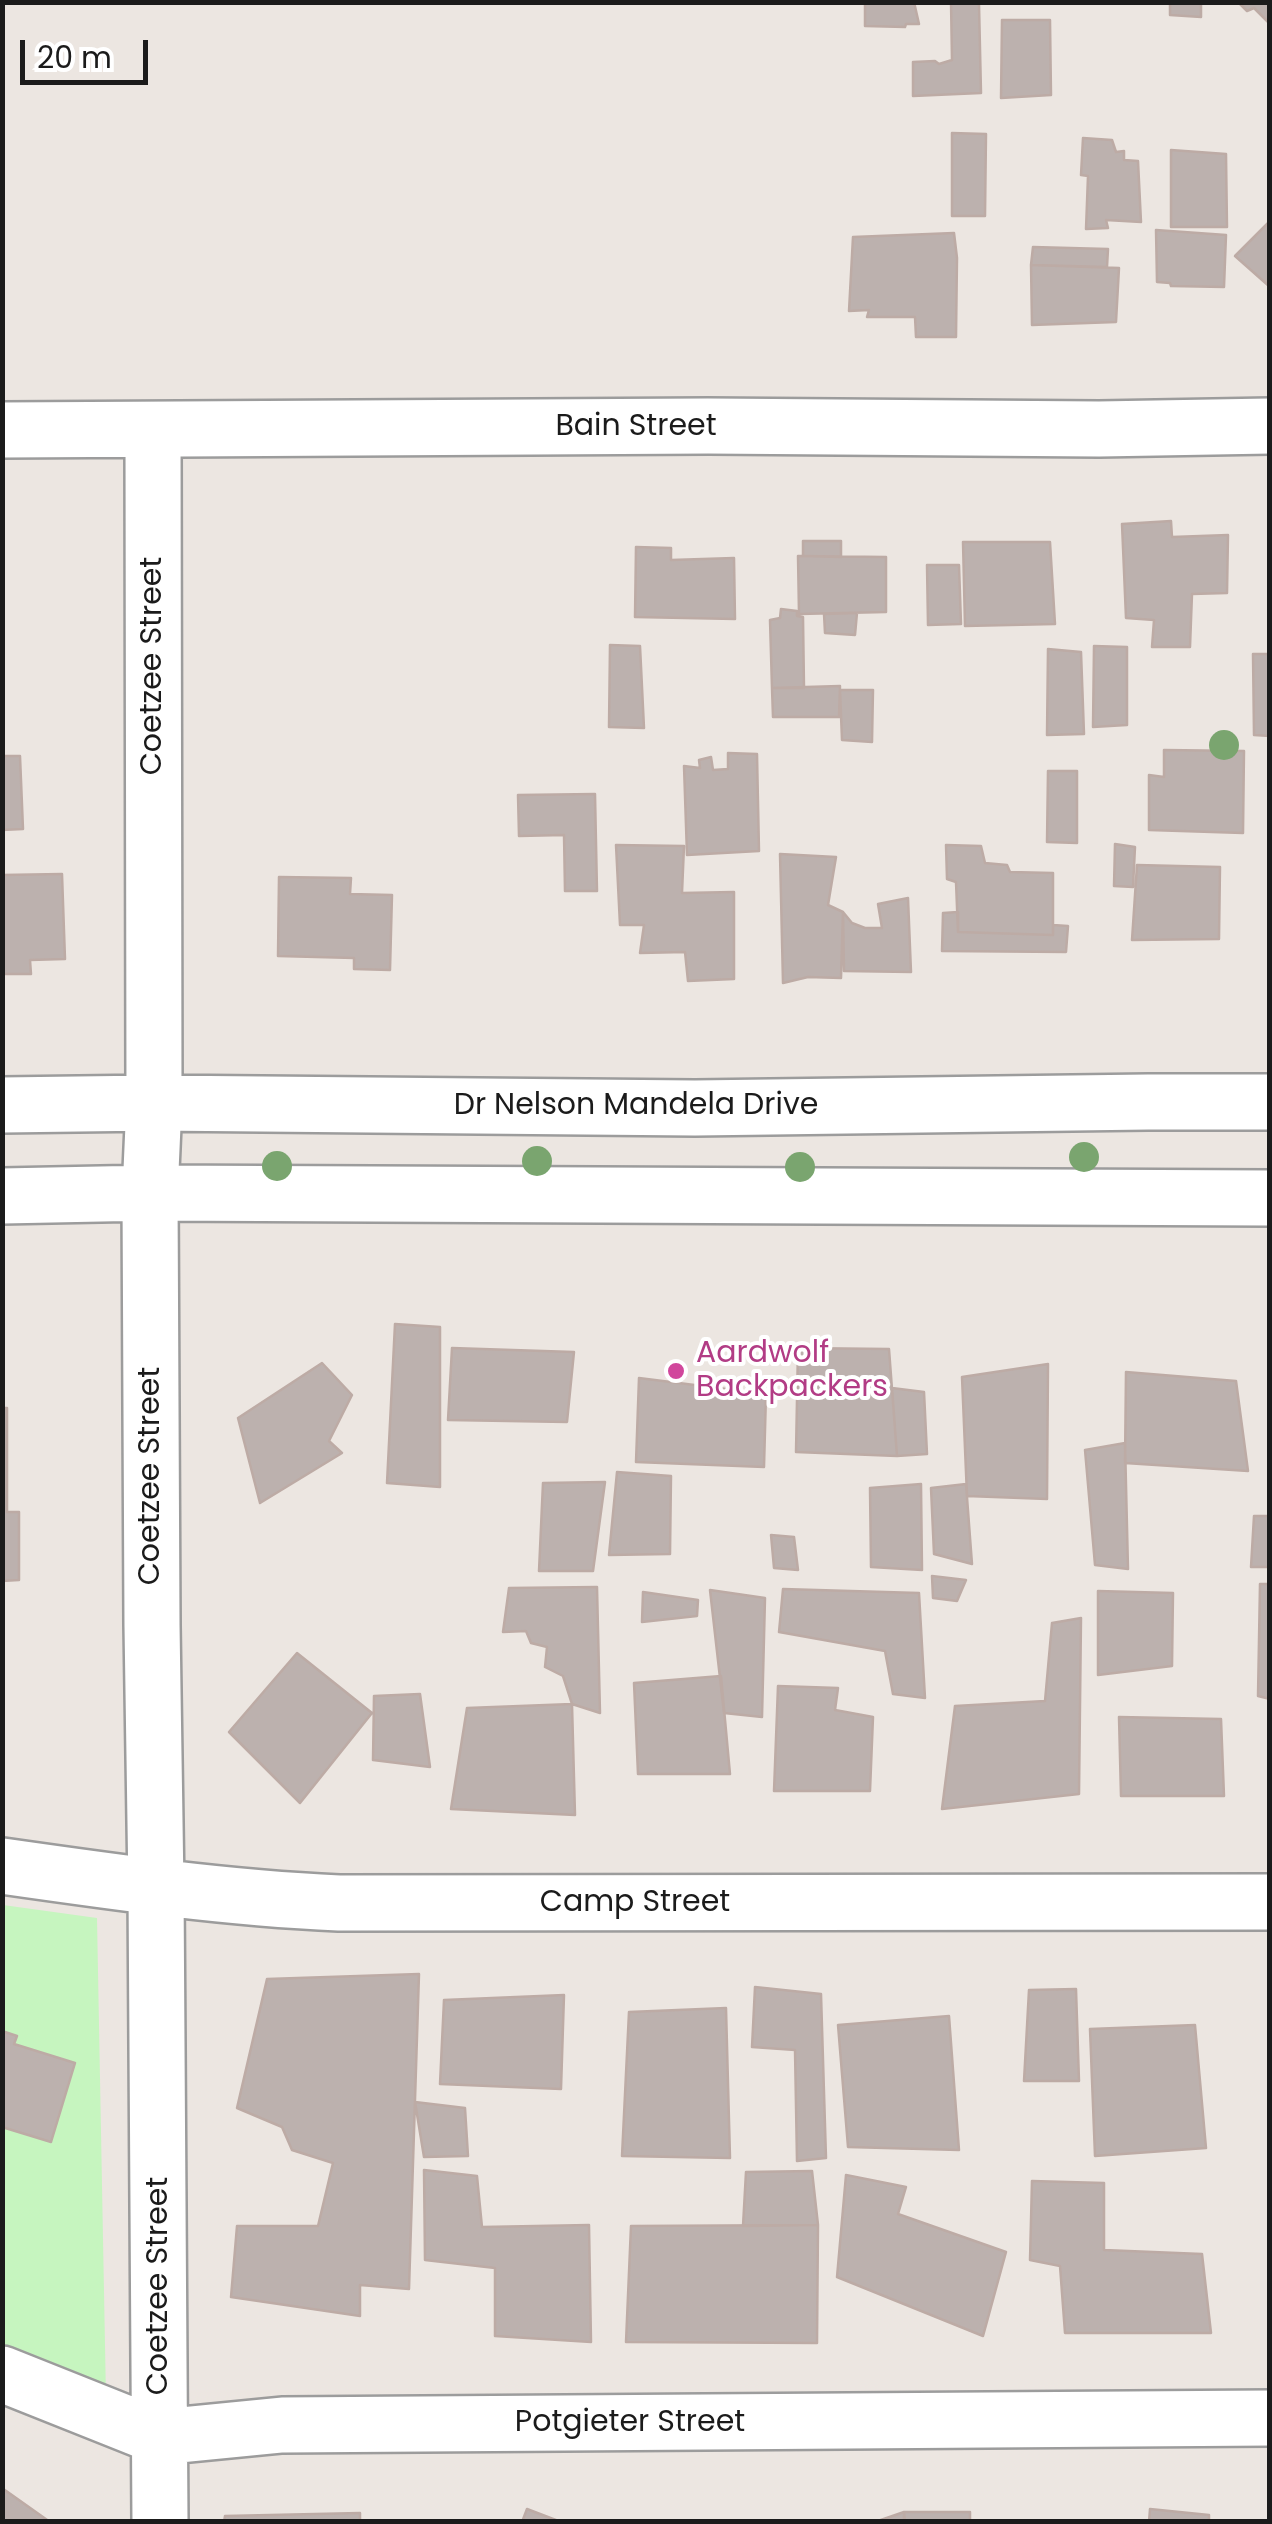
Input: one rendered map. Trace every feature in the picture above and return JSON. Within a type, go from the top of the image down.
[{"type":"street","name":"Bain Street","points":[[2,430],[1270,426]]},
{"type":"street","name":"Coetzee Street","points":[[152,431],[154,1103],[150,1193],[160,2522]]},
{"type":"street","name":"Dr Nelson Mandela Drive","points":[[2,1105],[695,1108],[1270,1102]]},
{"type":"street","points":[[2,1196],[150,1193],[1270,1198]]},
{"type":"street","name":"Camp Street","points":[[2,1866],[156,1888],[339,1903],[1270,1902]]},
{"type":"street","name":"Potgieter Street","points":[[2,2374],[160,2436],[282,2426],[1270,2418]]},
{"type":"green space","points":[[3,1905],[97,1918],[106,2398],[3,2354]]},
{"type":"building","points":[[865,2],[914,2],[919,24],[865,26]]},
{"type":"building","points":[[951,2],[979,4],[981,93],[913,96],[913,62],[939,64],[952,60]]},
{"type":"building","points":[[1170,2],[1201,2],[1201,17],[1170,15]]},
{"type":"building","points":[[1238,2],[1270,2],[1270,24],[1254,8],[1247,11]]},
{"type":"building","points":[[1002,20],[1050,20],[1051,95],[1001,98]]},
{"type":"building","points":[[952,133],[986,134],[985,216],[952,216]]},
{"type":"building","points":[[1083,138],[1112,140],[1116,152],[1124,151],[1124,160],[1138,161],[1141,222],[1106,220],[1108,228],[1086,229],[1088,176],[1081,175]]},
{"type":"building","points":[[1171,150],[1226,154],[1227,227],[1171,227]]},
{"type":"building","points":[[1270,221],[1270,287],[1235,256]]},
{"type":"building","points":[[1156,230],[1226,235],[1224,287],[1157,282]]},
{"type":"building","points":[[954,233],[956,337],[916,337],[915,317],[867,317],[869,310],[849,311],[853,237]]},
{"type":"building","points":[[1033,247],[1108,249],[1107,267],[1031,265]]},
{"type":"building","points":[[1031,265],[1119,268],[1116,322],[1032,325]]},
{"type":"building","points":[[1171,521],[1172,537],[1228,535],[1227,593],[1192,594],[1190,647],[1152,647],[1154,620],[1126,618],[1122,524]]},
{"type":"building","points":[[803,541],[841,541],[841,557],[803,556]]},
{"type":"building","points":[[963,542],[1050,542],[1055,624],[965,626]]},
{"type":"building","points":[[636,547],[671,548],[671,560],[734,558],[735,619],[635,617]]},
{"type":"building","points":[[798,556],[886,557],[886,612],[799,614]]},
{"type":"building","points":[[927,565],[959,565],[961,624],[928,625]]},
{"type":"building","points":[[781,609],[797,611],[797,616],[803,617],[804,688],[772,688],[770,620],[780,618]]},
{"type":"building","points":[[857,613],[855,635],[825,633],[824,614]]},
{"type":"building","points":[[610,645],[640,646],[644,728],[609,727]]},
{"type":"building","points":[[1094,646],[1127,647],[1127,725],[1093,727]]},
{"type":"building","points":[[1048,649],[1081,652],[1084,734],[1047,735]]},
{"type":"building","points":[[1253,654],[1270,654],[1270,736],[1254,735]]},
{"type":"building","points":[[840,686],[839,717],[773,717],[772,688]]},
{"type":"building","points":[[840,690],[873,690],[872,742],[842,740]]},
{"type":"building","points":[[1164,750],[1244,751],[1243,833],[1149,830],[1149,775],[1164,777]]},
{"type":"building","points":[[728,753],[757,754],[759,851],[687,855],[684,766],[700,768],[699,760],[711,757],[713,770],[728,769]]},
{"type":"building","points":[[2,756],[20,756],[23,829],[2,830]]},
{"type":"building","points":[[1048,771],[1077,771],[1077,843],[1047,842]]},
{"type":"building","points":[[595,794],[597,891],[565,891],[564,835],[519,836],[518,795]]},
{"type":"building","points":[[1115,844],[1135,847],[1133,887],[1114,886]]},
{"type":"building","points":[[616,845],[684,846],[682,893],[734,892],[734,979],[688,981],[685,952],[640,953],[644,925],[620,925]]},
{"type":"building","points":[[946,845],[981,846],[985,863],[1007,865],[1010,872],[1053,873],[1053,935],[958,932],[956,882],[947,879]]},
{"type":"building","points":[[780,854],[836,857],[828,905],[843,912],[841,978],[808,977],[783,983]]},
{"type":"building","points":[[1137,865],[1220,867],[1219,939],[1132,940]]},
{"type":"building","points":[[62,874],[65,959],[30,960],[31,974],[2,974],[2,875]]},
{"type":"building","points":[[279,877],[351,878],[350,894],[392,895],[390,970],[354,969],[354,958],[278,956]]},
{"type":"building","points":[[908,898],[911,972],[844,971],[843,912],[852,923],[882,928],[878,904]]},
{"type":"building","points":[[958,912],[958,932],[1053,935],[1053,925],[1068,926],[1066,952],[942,951],[943,913]]},
{"type":"building","points":[[395,1324],[440,1327],[440,1487],[387,1483]]},
{"type":"building","points":[[452,1348],[574,1352],[567,1422],[448,1420]]},
{"type":"building","points":[[798,1348],[889,1349],[897,1456],[796,1452]]},
{"type":"building","points":[[322,1363],[352,1395],[329,1441],[342,1453],[260,1503],[238,1418]]},
{"type":"building","points":[[1048,1364],[1047,1499],[967,1496],[962,1377]]},
{"type":"building","points":[[1126,1372],[1236,1381],[1248,1471],[1125,1463]]},
{"type":"building","points":[[639,1378],[766,1394],[764,1467],[636,1462]]},
{"type":"building","points":[[892,1388],[924,1392],[927,1454],[897,1456]]},
{"type":"building","points":[[2,1408],[7,1408],[7,1512],[19,1512],[19,1580],[2,1581]]},
{"type":"building","points":[[1125,1443],[1128,1569],[1095,1565],[1085,1450]]},
{"type":"building","points":[[617,1472],[671,1476],[670,1554],[609,1555]]},
{"type":"building","points":[[605,1482],[593,1571],[539,1571],[543,1483]]},
{"type":"building","points":[[921,1484],[922,1570],[871,1567],[870,1488]]},
{"type":"building","points":[[966,1484],[972,1564],[934,1554],[931,1488]]},
{"type":"building","points":[[1254,1516],[1270,1516],[1270,1567],[1251,1567]]},
{"type":"building","points":[[771,1535],[794,1537],[798,1570],[774,1568]]},
{"type":"building","points":[[932,1576],[966,1580],[957,1601],[933,1598]]},
{"type":"building","points":[[1260,1584],[1270,1584],[1270,1699],[1258,1696]]},
{"type":"building","points":[[597,1587],[600,1713],[572,1704],[563,1676],[545,1667],[547,1647],[531,1643],[526,1631],[503,1632],[509,1588]]},
{"type":"building","points":[[783,1589],[919,1593],[925,1698],[893,1694],[885,1651],[779,1632]]},
{"type":"building","points":[[710,1590],[765,1598],[762,1717],[724,1713]]},
{"type":"building","points":[[1098,1591],[1173,1593],[1172,1666],[1098,1675]]},
{"type":"building","points":[[643,1592],[698,1600],[697,1616],[642,1622]]},
{"type":"building","points":[[1081,1618],[1079,1794],[942,1809],[955,1706],[1045,1701],[1052,1623]]},
{"type":"building","points":[[297,1653],[372,1713],[300,1803],[229,1732]]},
{"type":"building","points":[[721,1676],[730,1774],[638,1774],[634,1683]]},
{"type":"building","points":[[778,1686],[838,1688],[835,1710],[873,1717],[870,1791],[774,1791]]},
{"type":"building","points":[[420,1694],[430,1767],[373,1760],[374,1696]]},
{"type":"building","points":[[572,1704],[575,1815],[451,1809],[467,1708]]},
{"type":"building","points":[[1119,1717],[1221,1719],[1224,1796],[1121,1796]]},
{"type":"building","points":[[419,1974],[409,2289],[360,2285],[360,2316],[231,2297],[237,2226],[318,2226],[333,2163],[292,2150],[282,2127],[237,2108],[267,1979]]},
{"type":"building","points":[[755,1987],[821,1994],[826,2158],[797,2161],[795,2050],[752,2047]]},
{"type":"building","points":[[1076,1989],[1079,2081],[1024,2081],[1029,1990]]},
{"type":"building","points":[[564,1995],[561,2089],[440,2084],[444,2000]]},
{"type":"building","points":[[726,2008],[730,2158],[622,2156],[629,2012]]},
{"type":"building","points":[[949,2016],[959,2150],[848,2147],[838,2025]]},
{"type":"building","points":[[1195,2025],[1206,2148],[1095,2156],[1090,2029]]},
{"type":"building","points":[[2,2031],[17,2036],[14,2044],[75,2063],[51,2142],[2,2127]]},
{"type":"building","points":[[415,2102],[465,2108],[468,2156],[424,2157]]},
{"type":"building","points":[[424,2170],[477,2176],[482,2227],[589,2225],[591,2342],[495,2336],[495,2268],[425,2260]]},
{"type":"building","points":[[812,2171],[818,2225],[743,2226],[746,2172]]},
{"type":"building","points":[[846,2175],[906,2187],[898,2214],[1006,2252],[983,2336],[837,2277]]},
{"type":"building","points":[[1032,2181],[1104,2183],[1104,2250],[1202,2254],[1211,2333],[1065,2333],[1060,2266],[1030,2260]]},
{"type":"building","points":[[818,2225],[817,2343],[626,2342],[631,2226]]},
{"type":"building","points":[[2,2488],[50,2522],[2,2522]]},
{"type":"building","points":[[527,2509],[561,2522],[522,2522]]},
{"type":"building","points":[[1150,2509],[1209,2515],[1209,2522],[1149,2522]]},
{"type":"building","points":[[904,2512],[970,2512],[970,2522],[905,2522]]},
{"type":"building","points":[[904,2512],[904,2522],[875,2522]]},
{"type":"building","points":[[360,2513],[360,2522],[224,2522],[225,2516]]},
{"type":"place","name":"Aardwolf Backpackers","points":[[676,1371]]}]
